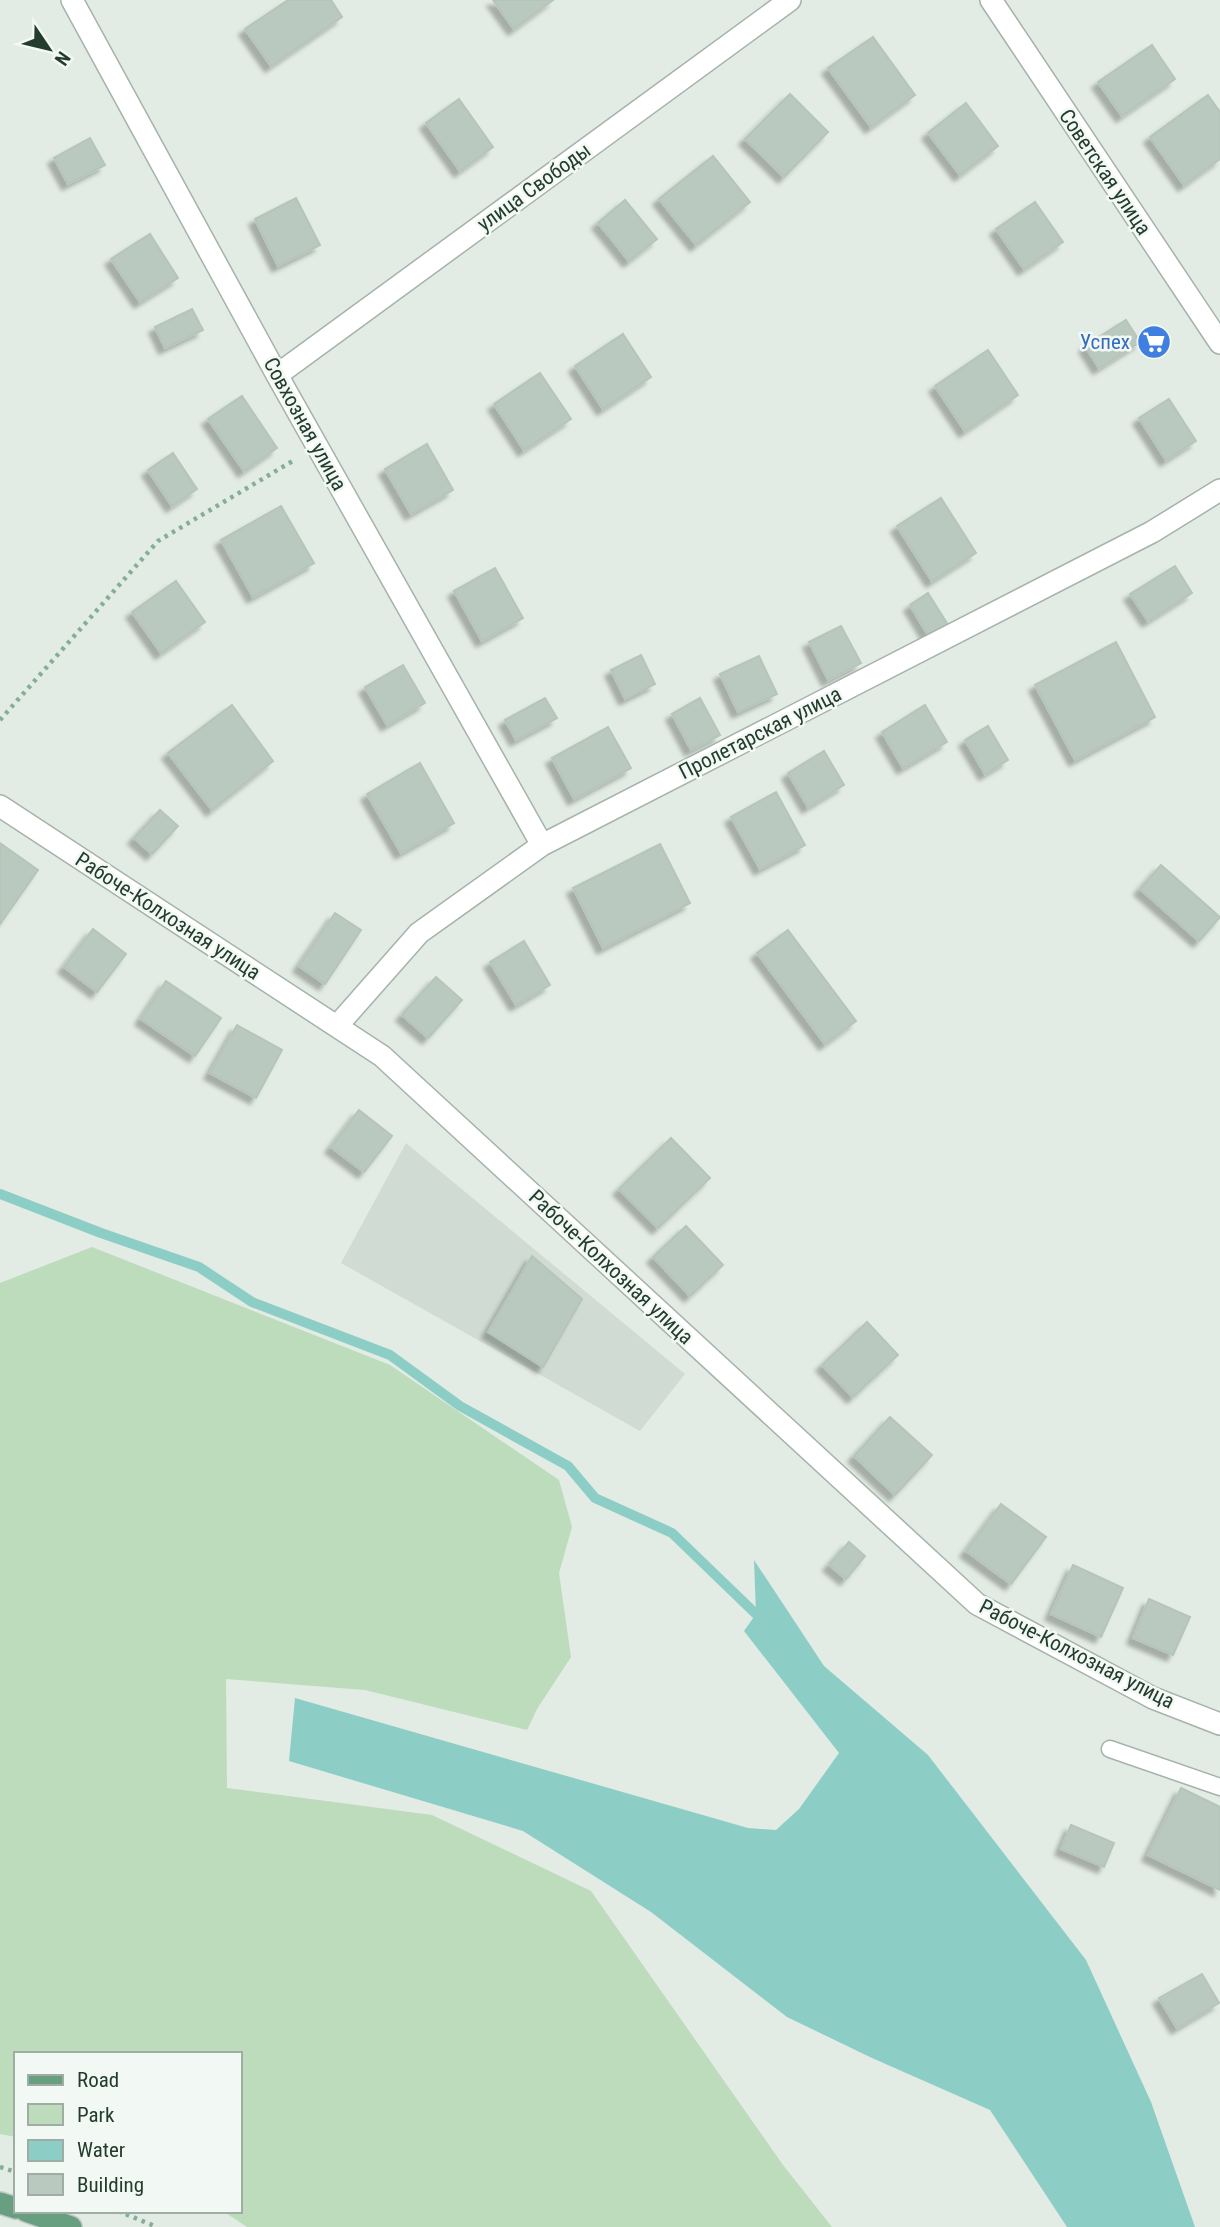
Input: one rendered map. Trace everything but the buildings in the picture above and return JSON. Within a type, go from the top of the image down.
[{"type":"main road","points":[[32,2213],[71,2227]]},
{"type":"street","name":"Совхозная улица","points":[[72,0],[277,375],[542,845]]},
{"type":"street","name":"улица Свободы","points":[[277,375],[790,0]]},
{"type":"street","name":"Советская улица","points":[[991,0],[1220,343]]},
{"type":"street","name":"Пролетарская улица","points":[[337,1026],[419,933],[542,845],[1152,532],[1220,490]]},
{"type":"street","name":"Рабоче-Колхозная улица","points":[[0,806],[382,1056],[976,1604],[1153,1698],[1220,1724]]},
{"type":"lane","points":[[1110,1749],[1220,1787]]},
{"type":"path","points":[[0,720],[158,541],[317,446]]},
{"type":"path","points":[[123,2213],[157,2227]]},
{"type":"shaded area","points":[[406,1143],[685,1374],[640,1431],[341,1263]]},
{"type":"green space","points":[[92,1247],[390,1365],[559,1480],[572,1527],[559,1573],[571,1657],[537,1709],[527,1730],[365,1690],[226,1679],[227,1788],[432,1815],[591,1891],[783,2165],[832,2227],[247,2227],[226,2213],[242,2213],[242,2052],[14,2052],[14,2137],[0,2134],[0,1283]]},
{"type":"water","points":[[754,1560],[824,1666],[928,1755],[1086,1960],[1151,2102],[1195,2227],[1067,2227],[990,2110],[787,2017],[651,1912],[523,1831],[289,1761],[295,1698],[748,1828],[776,1830],[799,1809],[839,1753],[744,1631],[756,1614]]},
{"type":"waterway","points":[[0,1194],[199,1267],[252,1302],[390,1355],[460,1406],[568,1466],[595,1498],[672,1533],[756,1614]]},
{"type":"place","name":"Успех","points":[[1154,342]]}]
